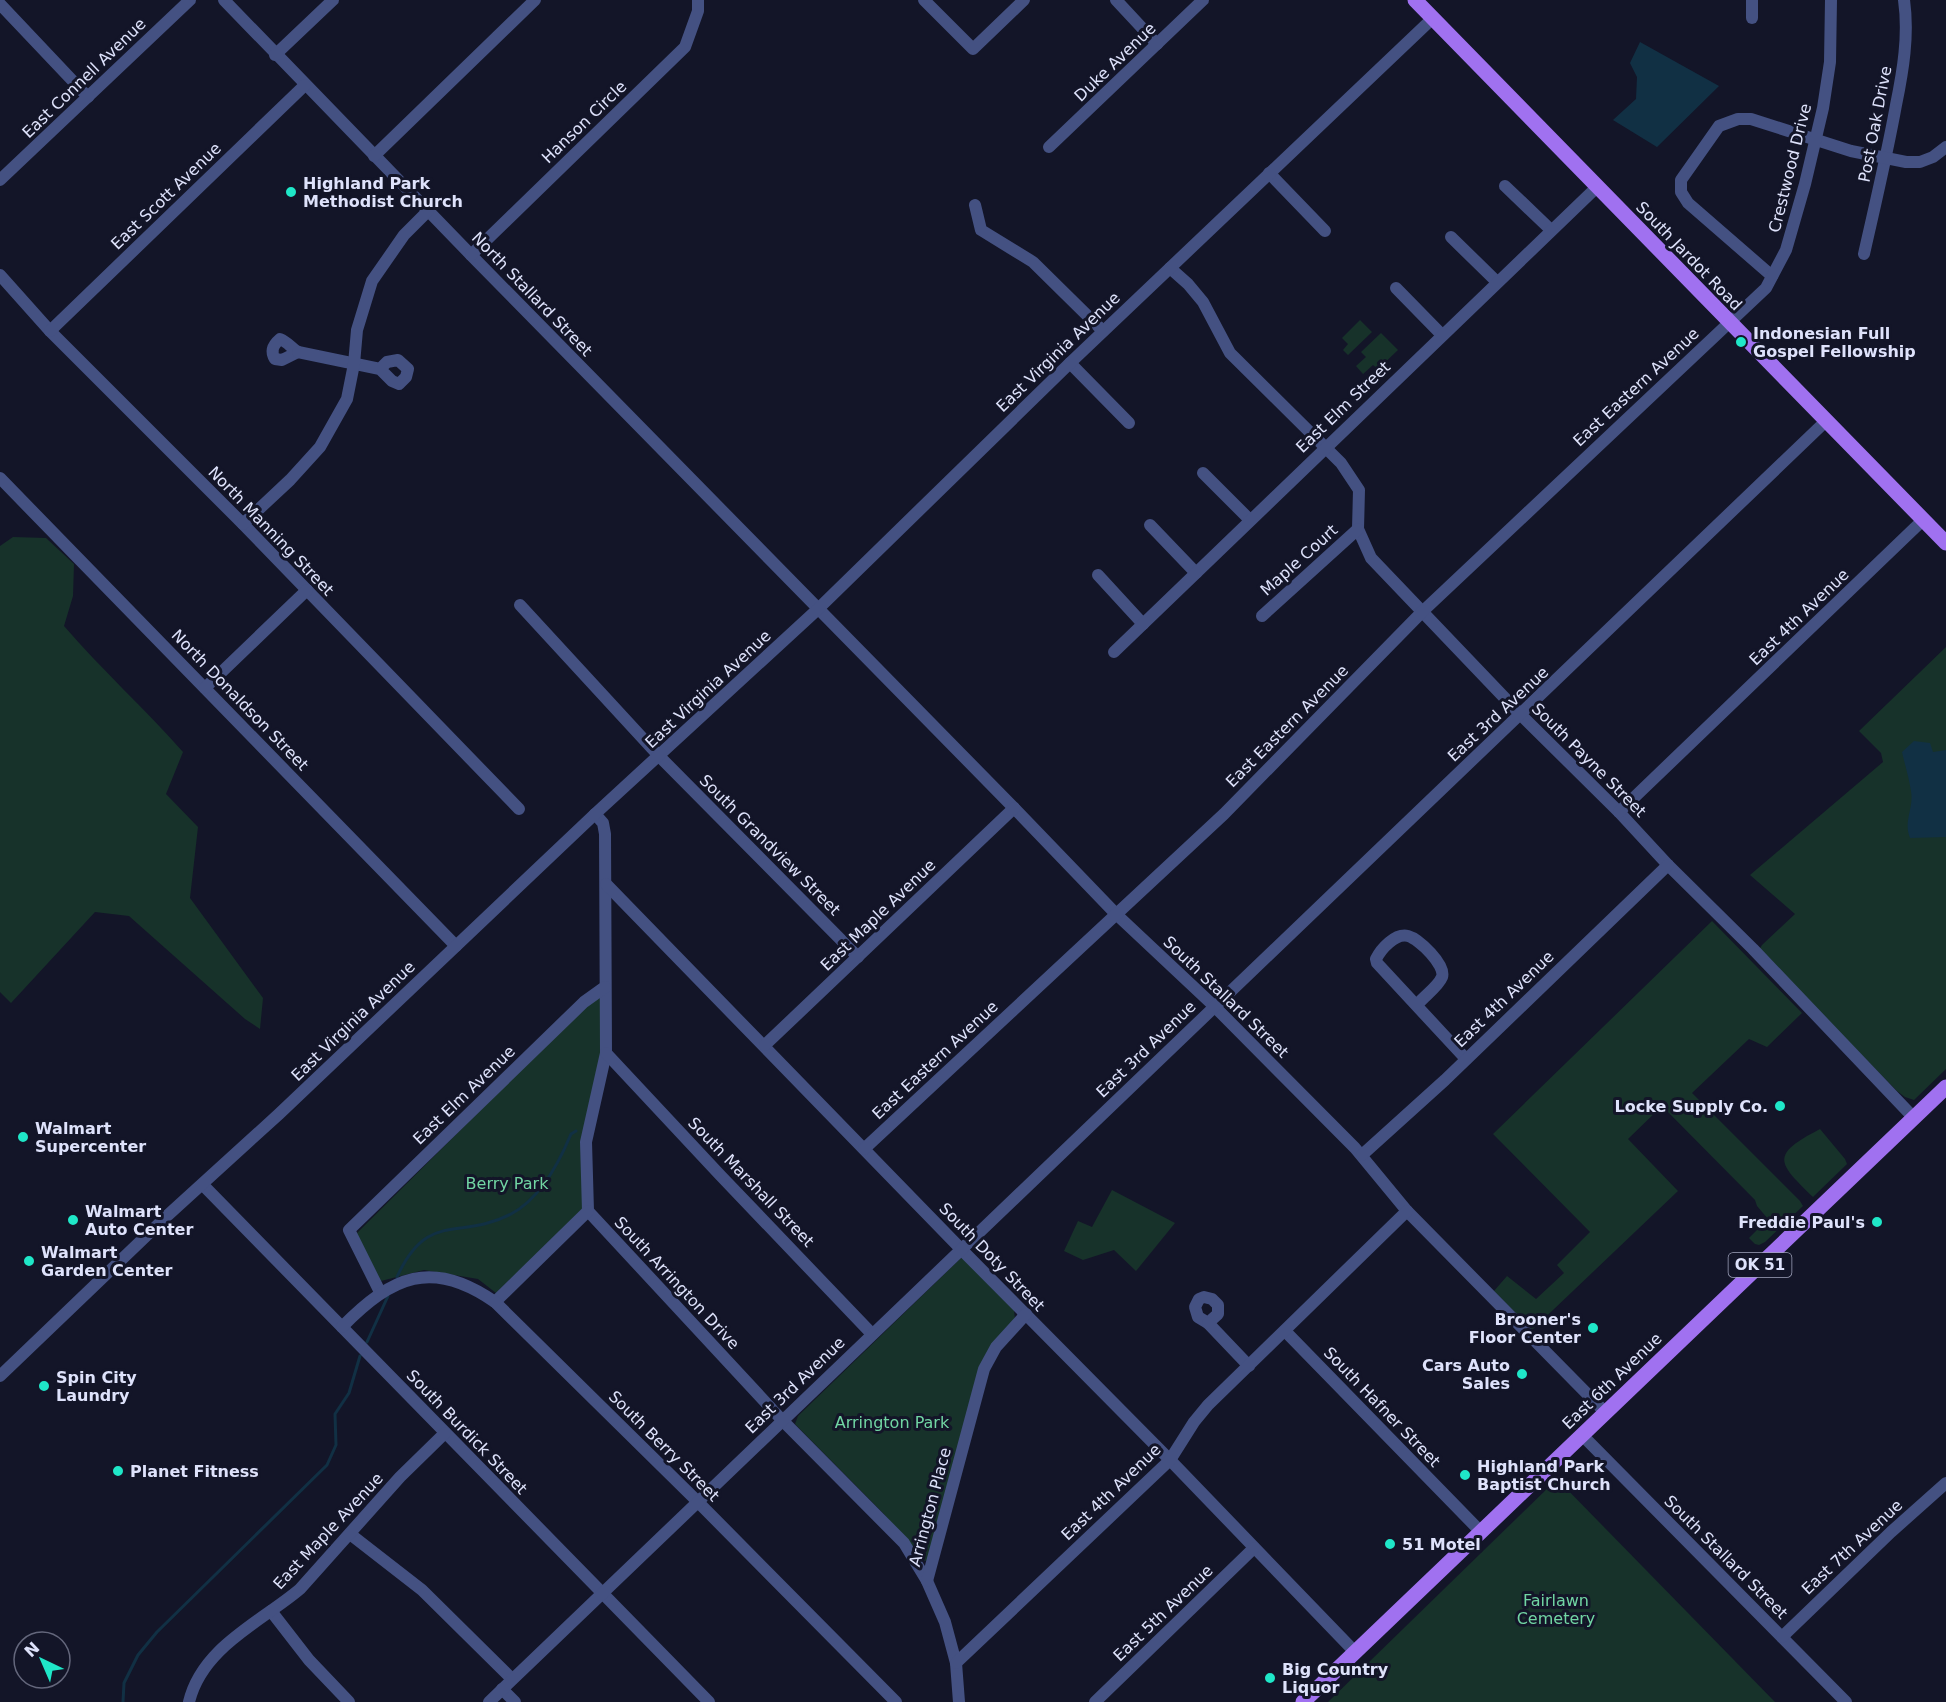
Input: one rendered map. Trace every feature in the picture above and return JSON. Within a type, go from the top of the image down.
[{"type":"main road","name":"South Jardot Road","points":[[1414,0],[1946,543]]},
{"type":"main road","name":"East 6th Avenue","points":[[1303,1702],[1946,1087]]},
{"type":"street","name":"East Connell Avenue","points":[[0,180],[190,0]]},
{"type":"street","name":"North Stallard Street","points":[[224,0],[275,55],[818,609]]},
{"type":"street","points":[[275,55],[333,0]]},
{"type":"street","points":[[374,156],[535,0]]},
{"type":"street","name":"Hanson Circle","points":[[471,255],[685,46],[698,11],[698,0]]},
{"type":"street","points":[[924,0],[973,49],[1024,0]]},
{"type":"street","points":[[1116,0],[1158,44]]},
{"type":"street","name":"Duke Avenue","points":[[1049,147],[1203,0]]},
{"type":"street","points":[[1752,0],[1752,18]]},
{"type":"street","name":"Crestwood Drive","points":[[1729,322],[1766,288],[1786,250],[1815,140],[1830,62],[1831,0]]},
{"type":"street","name":"Post Oak Drive","points":[[1864,254],[1886,158],[1905,52],[1904,0]]},
{"type":"street","points":[[0,4],[88,97]]},
{"type":"street","name":"East Virginia Avenue","points":[[0,1376],[595,814],[818,609],[1070,363],[1433,18]]},
{"type":"street","name":"East Scott Avenue","points":[[50,331],[305,85]]},
{"type":"street","points":[[1772,276],[1688,203],[1681,192],[1681,180],[1719,126],[1738,119],[1751,119],[1851,151],[1920,162],[1933,157],[1946,147]]},
{"type":"street","points":[[1269,173],[1325,231]]},
{"type":"street","points":[[1505,186],[1551,230]]},
{"type":"street","name":"East Elm Street","points":[[1114,652],[1597,187]]},
{"type":"street","points":[[975,205],[981,230],[1033,262],[1103,332]]},
{"type":"street","points":[[243,524],[290,480],[320,447],[347,399],[354,364],[357,330],[372,281],[404,236],[428,211]]},
{"type":"street","points":[[1451,237],[1497,282]]},
{"type":"street","name":"South Payne Street","points":[[1170,268],[1203,302],[1230,353],[1341,463],[1359,490],[1358,529],[1371,558],[1914,1118]]},
{"type":"street","name":"North Manning Street","points":[[0,275],[50,331],[243,524],[519,809]]},
{"type":"street","points":[[1396,288],[1442,335]]},
{"type":"street","name":"East Eastern Avenue","points":[[864,1149],[1224,814],[1422,612],[1729,322]]},
{"type":"street","points":[[298,352],[380,369]]},
{"type":"street","points":[[1070,363],[1129,423]]},
{"type":"street","name":"East 3rd Avenue","points":[[489,1702],[1827,421]]},
{"type":"street","points":[[1203,473],[1250,520]]},
{"type":"street","name":"North Donaldson Street","points":[[0,478],[456,946]]},
{"type":"street","name":"East 4th Avenue","points":[[1619,812],[1923,520]]},
{"type":"street","points":[[1150,525],[1196,573]]},
{"type":"street","name":"Maple Court","points":[[1262,616],[1358,529]]},
{"type":"street","points":[[1098,575],[1143,624]]},
{"type":"street","points":[[205,688],[307,591]]},
{"type":"street","name":"South Grandview Street","points":[[520,605],[660,756],[858,957]]},
{"type":"street","name":"South Stallard Street","points":[[818,609],[1116,914],[1214,1006],[1362,1155],[1407,1211],[1605,1412]]},
{"type":"street","name":"East Maple Avenue","points":[[765,1045],[1014,808]]},
{"type":"street","points":[[495,1302],[588,1211],[586,1142],[606,1053],[606,834],[603,823],[595,814]]},
{"type":"street","name":"East 4th Avenue","points":[[1362,1155],[1445,1080],[1668,865]]},
{"type":"street","name":"South Doty Street","points":[[606,884],[1355,1652]]},
{"type":"street","points":[[1417,1005],[1441,979],[1443,972],[1441,964],[1415,940],[1409,936],[1401,936],[1382,950],[1376,959],[1377,963],[1466,1059]]},
{"type":"street","name":"East Elm Avenue","points":[[380,1292],[349,1230],[584,1002],[605,987]]},
{"type":"street","name":"South Marshall Street","points":[[606,1053],[872,1334]]},
{"type":"street","name":"South Burdick Street","points":[[203,1185],[709,1702]]},
{"type":"street","name":"South Arrington Drive","points":[[588,1211],[782,1420],[904,1543],[927,1581],[945,1622],[957,1663],[959,1702]]},
{"type":"street","name":"East 4th Avenue","points":[[957,1663],[1170,1460],[1194,1422],[1208,1405],[1407,1211]]},
{"type":"street","name":"South Berry Street","points":[[342,1327],[380,1292],[402,1282],[427,1277],[450,1280],[474,1287],[495,1302],[896,1702]]},
{"type":"street","name":"Arrington Place","points":[[927,1581],[984,1369],[996,1347],[1026,1314]]},
{"type":"street","points":[[1208,1323],[1249,1366]]},
{"type":"street","name":"South Hafner Street","points":[[1285,1330],[1481,1532]]},
{"type":"street","name":"East Maple Avenue","points":[[189,1702],[195,1684],[222,1648],[243,1629],[300,1589],[400,1477],[445,1433]]},
{"type":"street","name":"South Stallard Street","points":[[1582,1435],[1846,1702]]},
{"type":"street","name":"East 7th Avenue","points":[[1782,1637],[1891,1532],[1946,1483]]},
{"type":"street","points":[[350,1534],[422,1590],[512,1679]]},
{"type":"street","name":"East 5th Avenue","points":[[1095,1702],[1254,1548]]},
{"type":"street","points":[[271,1611],[309,1660],[349,1702]]},
{"type":"street","points":[[502,1689],[515,1702]]},
{"type":"green space","points":[[1360,320],[1372,332],[1348,355],[1343,350],[1348,344],[1342,338]]},
{"type":"green space","points":[[1381,333],[1398,350],[1378,369],[1373,365],[1363,374],[1356,366],[1366,357],[1361,352]]},
{"type":"green space","points":[[13,537],[46,538],[74,564],[73,596],[64,626],[183,752],[166,794],[198,827],[190,898],[263,998],[260,1029],[245,1019],[129,916],[95,912],[11,1003],[0,992],[0,546]]},
{"type":"green space","points":[[1946,647],[1946,1069],[1914,1100],[1897,1091],[1759,950],[1795,914],[1750,875],[1883,762],[1881,753],[1859,731]]},
{"type":"green space","points":[[1712,921],[1802,1013],[1767,1047],[1749,1039],[1692,1093],[1803,1206],[1765,1242],[1755,1244],[1749,1238],[1768,1219],[1755,1200],[1662,1106],[1628,1139],[1678,1191],[1532,1330],[1494,1291],[1507,1276],[1536,1299],[1564,1273],[1557,1265],[1590,1232],[1493,1134]]},
{"type":"green space","name":"Berry Park","points":[[605,993],[603,1051],[583,1208],[496,1293],[478,1279],[424,1270],[381,1281],[356,1234],[587,1004]]},
{"type":"green space","points":[[1820,1129],[1847,1164],[1813,1197],[1792,1175],[1784,1160],[1786,1153],[1793,1146]]},
{"type":"green space","points":[[1112,1190],[1175,1223],[1136,1271],[1114,1250],[1083,1260],[1064,1251],[1078,1221],[1092,1227]]},
{"type":"green space","name":"Arrington Park","points":[[962,1257],[1014,1310],[1015,1320],[1002,1333],[928,1559],[925,1561],[883,1513],[795,1424],[798,1416]]},
{"type":"green space","name":"Fairlawn Cemetery","points":[[1557,1479],[1775,1702],[1328,1702]]},
{"type":"water","points":[[1640,42],[1719,86],[1657,147],[1613,120],[1636,99],[1637,77],[1630,63]]},
{"type":"water","points":[[1914,741],[1930,743],[1933,752],[1946,750],[1946,837],[1910,838],[1908,832],[1912,797],[1902,752]]},
{"type":"waterway","points":[[397,1277],[409,1256],[421,1242],[433,1234],[493,1222],[511,1214],[531,1199],[540,1190],[561,1157],[571,1134],[576,1131]]},
{"type":"waterway","points":[[367,1342],[388,1296]]},
{"type":"waterway","points":[[123,1702],[124,1683],[138,1655],[157,1632],[327,1465],[336,1445],[335,1414],[349,1393],[360,1356]]},
{"type":"place","name":"Highland Park Methodist Church","points":[[291,192]]},
{"type":"place","name":"Indonesian Full Gospel Fellowship","points":[[1741,342]]},
{"type":"place","name":"Locke Supply Co.","points":[[1780,1106]]},
{"type":"place","name":"Walmart Supercenter","points":[[23,1137]]},
{"type":"place","name":"Walmart Auto Center","points":[[73,1220]]},
{"type":"place","name":"Freddie Paul's","points":[[1877,1222]]},
{"type":"place","name":"Walmart Garden Center","points":[[29,1261]]},
{"type":"place","name":"Brooner's Floor Center","points":[[1593,1328]]},
{"type":"place","name":"Cars Auto Sales","points":[[1522,1374]]},
{"type":"place","name":"Spin City Laundry","points":[[44,1386]]},
{"type":"place","name":"Planet Fitness","points":[[118,1471]]},
{"type":"place","name":"Highland Park Baptist Church","points":[[1465,1475]]},
{"type":"place","name":"51 Motel","points":[[1390,1544]]},
{"type":"place","name":"Big Country Liquor","points":[[1270,1678]]}]
